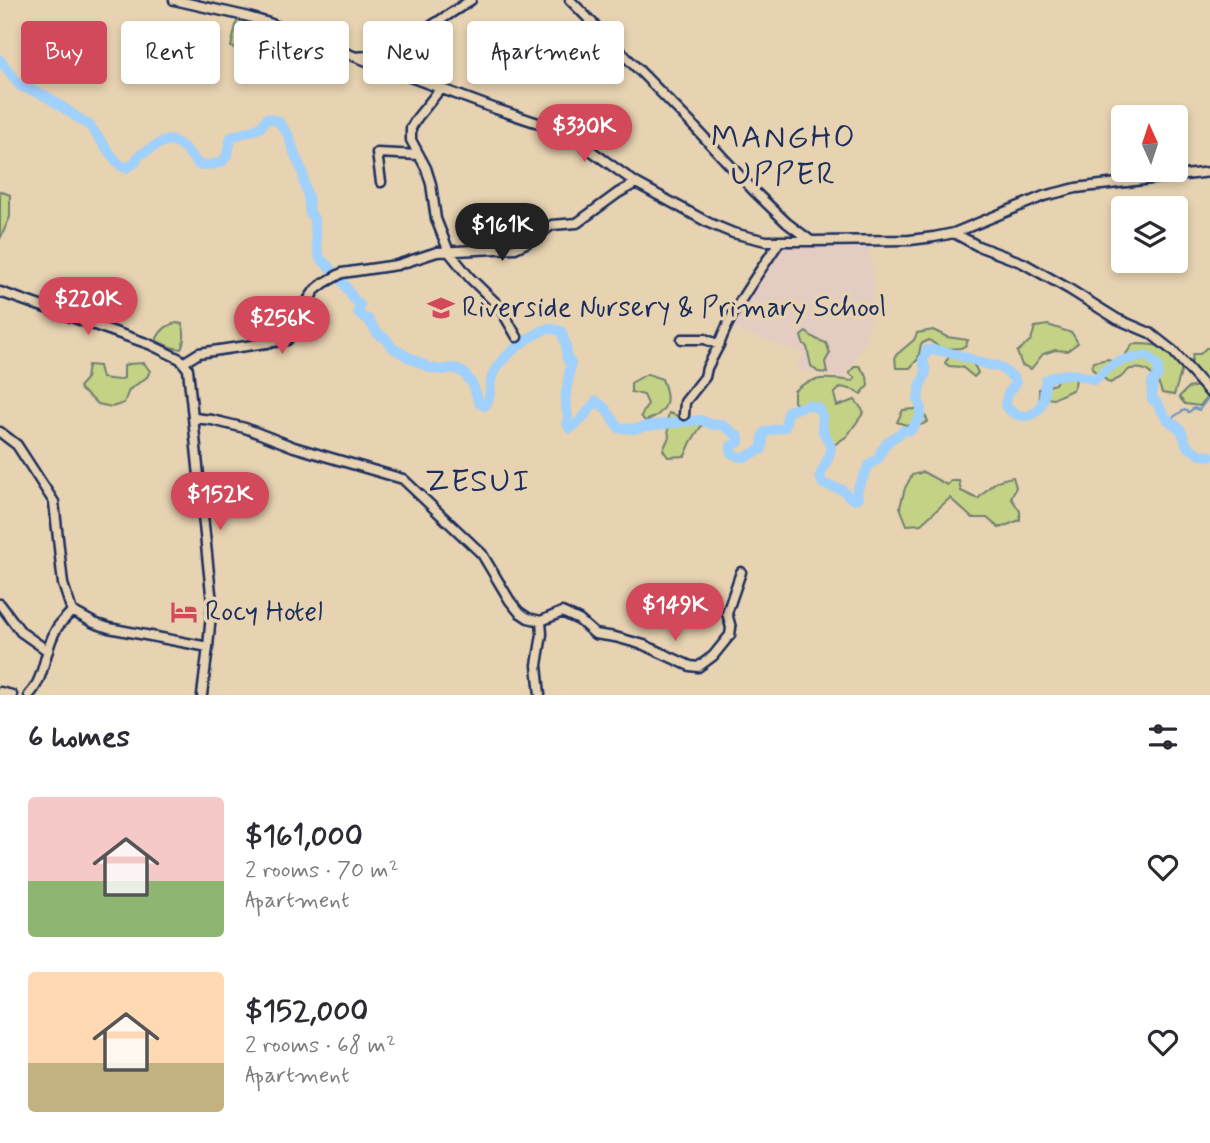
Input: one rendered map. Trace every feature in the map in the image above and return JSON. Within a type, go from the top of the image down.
[{"type":"street","points":[[174,0],[204,4],[270,23],[544,125],[572,137],[636,183],[709,223],[756,240],[910,240],[934,237],[954,233],[1044,196],[1076,188],[1210,172]]},
{"type":"street","points":[[356,57],[377,55],[396,49],[471,0]]},
{"type":"street","points":[[570,0],[754,191],[811,241]]},
{"type":"street","points":[[441,88],[411,128],[411,140],[428,176],[436,219],[449,251],[470,278],[499,306],[517,337]]},
{"type":"street","points":[[382,182],[377,153],[419,155]]},
{"type":"street","points":[[185,366],[199,353],[287,340],[294,321],[312,294],[318,287],[342,273],[397,265],[427,254],[522,245],[552,225],[577,223],[636,183]]},
{"type":"street","points":[[954,233],[978,246],[1023,263],[1117,319],[1150,333],[1173,351],[1210,393]]},
{"type":"street","points":[[684,415],[685,402],[705,377],[736,310],[779,242]]},
{"type":"street","points":[[0,292],[149,344],[172,354],[185,366],[194,418],[212,603],[201,695]]},
{"type":"street","points":[[682,339],[705,339],[719,345]]},
{"type":"street","points":[[194,418],[245,428],[317,455],[403,479],[482,554],[510,601],[528,618],[541,621],[562,612],[579,620],[595,634],[644,645],[690,666],[698,667],[713,656],[730,635],[727,613],[741,572]]},
{"type":"street","points":[[0,432],[17,445],[54,502],[64,590],[72,611],[109,628],[208,647]]},
{"type":"street","points":[[0,604],[21,632],[48,652]]},
{"type":"street","points":[[29,695],[36,688],[58,626],[72,611]]},
{"type":"street","points":[[540,695],[537,665],[542,634],[541,621]]},
{"type":"street","points":[[0,692],[12,695]]},
{"type":"shaded area","points":[[780,243],[870,244],[872,280],[875,286],[866,341],[843,378],[797,370],[803,353],[728,327]]},
{"type":"green space","points":[[0,191],[10,195],[10,217],[0,239]]},
{"type":"green space","points":[[177,323],[182,324],[184,329],[181,349],[157,341],[163,330]]},
{"type":"green space","points":[[1048,325],[1072,333],[1078,343],[1067,351],[1055,350],[1043,354],[1031,369],[1022,365],[1017,352],[1031,340],[1035,327]]},
{"type":"green space","points":[[933,330],[947,337],[968,340],[961,348],[942,349],[929,340],[921,344],[918,359],[910,368],[896,368],[895,356],[914,340],[917,333]]},
{"type":"green space","points":[[806,332],[826,343],[830,353],[825,362],[827,373],[818,372],[811,366],[807,347],[801,336]]},
{"type":"green space","points":[[1133,344],[1159,346],[1176,357],[1182,369],[1174,395],[1162,393],[1155,379],[1142,369],[1130,369],[1110,383],[1092,369],[1093,362],[1108,359],[1118,365]]},
{"type":"green space","points":[[1210,348],[1210,384],[1191,364],[1193,354],[1200,354]]},
{"type":"green space","points":[[951,354],[970,362],[978,373],[974,377],[962,367],[949,366],[945,363]]},
{"type":"green space","points":[[144,363],[150,371],[147,377],[129,390],[124,403],[112,407],[98,404],[79,387],[86,379],[88,365],[99,366],[102,378],[118,380],[124,378],[124,366]]},
{"type":"green space","points":[[855,366],[859,366],[867,376],[868,386],[861,394],[841,387],[834,394],[837,406],[855,400],[864,412],[847,436],[831,447],[823,431],[819,408],[799,406],[794,402],[794,391],[814,380],[853,381],[855,378],[849,373]]},
{"type":"green space","points":[[647,374],[662,379],[667,400],[659,414],[645,421],[641,416],[648,404],[644,395],[631,392],[631,383]]},
{"type":"green space","points":[[1060,374],[1076,377],[1072,390],[1053,399],[1039,397],[1039,389],[1055,384]]},
{"type":"green space","points":[[1203,385],[1209,394],[1200,406],[1185,404],[1179,397],[1188,388]]},
{"type":"green space","points":[[915,409],[924,414],[928,421],[913,426],[897,422],[903,410]]},
{"type":"green space","points":[[669,413],[696,418],[702,425],[685,456],[668,457],[663,450],[669,437]]},
{"type":"green space","points":[[923,472],[947,485],[951,481],[959,481],[961,491],[978,499],[993,484],[1013,477],[1016,487],[1011,498],[1020,511],[1020,520],[999,528],[987,518],[972,518],[950,498],[921,524],[907,525],[900,507],[905,488],[912,475]]},
{"type":"waterway","points":[[0,60],[20,86],[46,96],[90,126],[113,157],[126,168],[136,162],[138,156],[168,141],[174,141],[183,147],[199,165],[219,163],[226,157],[231,137],[260,128],[267,118],[278,121],[289,136],[303,173],[320,258],[331,269]]},
{"type":"waterway","points":[[340,278],[360,305],[358,312],[361,316],[368,319],[377,333],[393,348],[430,368],[454,368],[464,373],[473,385],[479,403],[485,406],[497,367],[517,347],[548,328],[561,331],[567,360],[571,363],[565,400],[567,424],[570,429],[596,401],[605,408],[619,428],[635,429],[701,420],[713,425],[721,424],[739,437],[739,442],[731,446],[731,453],[744,457],[762,449],[765,432],[785,427],[788,411],[808,405],[819,408],[823,431],[831,447],[820,476],[823,484],[843,490],[853,499],[858,498],[857,490],[869,465],[879,458],[888,442],[903,431],[911,430],[920,417],[921,407],[918,400],[926,373],[923,360],[927,350],[949,353],[1002,369],[1015,379],[1016,383],[1008,394],[1005,405],[1014,413],[1025,416],[1039,409],[1046,380],[1070,374],[1094,380],[1118,362],[1148,356],[1158,366],[1158,375],[1152,383],[1152,399],[1167,419],[1181,430],[1187,446],[1201,455],[1210,456]]},
{"type":"waterway","points":[[1169,420],[1184,410],[1199,410],[1209,397]]},
{"type":"place","name":"Riverside Nursery & Primary School","points":[[441,308]]},
{"type":"place","name":"Rocy Hotel","points":[[184,612]]},
{"type":"district","name":"MANGHO UPPER","points":[[784,156]]},
{"type":"district","name":"ZESUI","points":[[478,482]]}]
